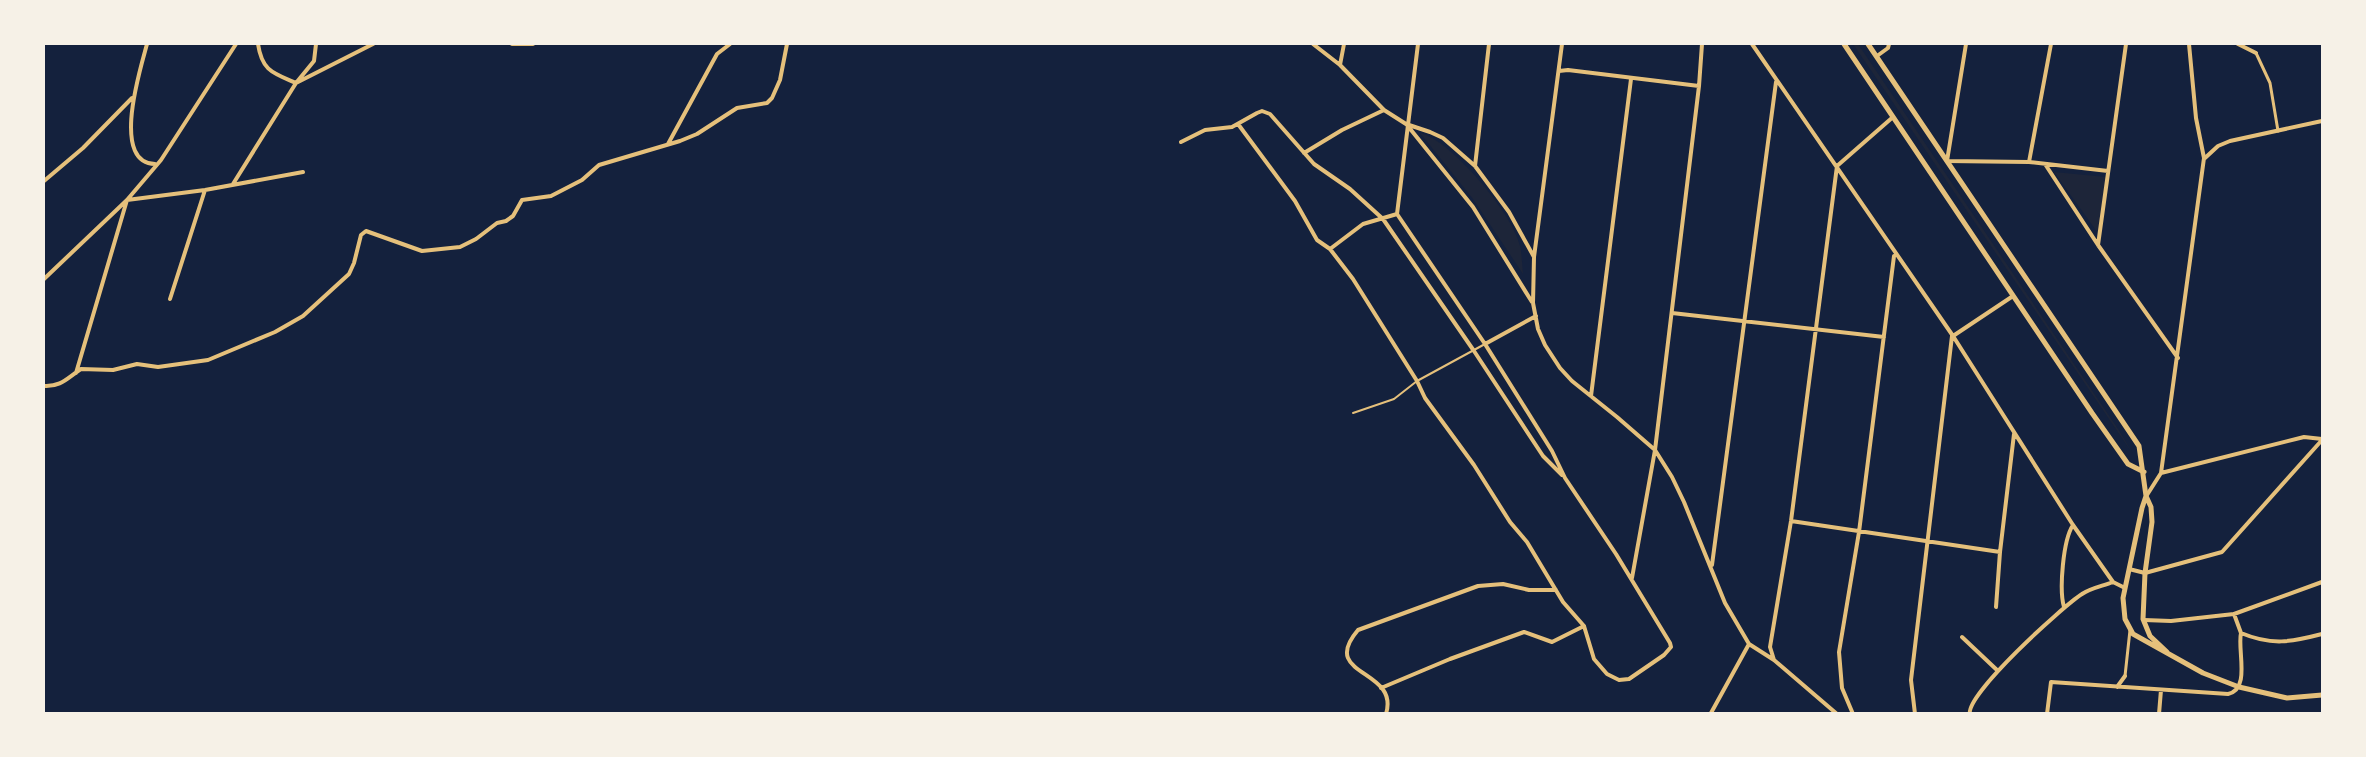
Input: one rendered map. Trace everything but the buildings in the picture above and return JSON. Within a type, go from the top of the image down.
[{"type":"main road","points":[[1844,44],[2128,464],[2144,472]]},
{"type":"main road","points":[[1868,44],[2139,446],[2146,496],[2125,588],[2123,607],[2125,620],[2130,630],[2139,639],[2203,673],[2239,687],[2287,698],[2322,695]]},
{"type":"main road","points":[[2146,496],[2151,507],[2152,522],[2145,573],[2143,620],[2150,636],[2167,652]]},
{"type":"street","points":[[147,44],[133,98],[130,133],[141,159],[149,164],[156,164]]},
{"type":"street","points":[[44,279],[127,200],[156,164],[236,44]]},
{"type":"street","points":[[258,44],[264,64],[270,71],[296,82],[373,44]]},
{"type":"street","points":[[233,184],[296,82],[314,61],[316,44]]},
{"type":"street","points":[[512,44],[533,44]]},
{"type":"street","points":[[668,144],[717,54],[730,44]]},
{"type":"street","points":[[44,386],[53,387],[68,381],[81,369],[112,370],[137,364],[158,367],[208,360],[275,332],[303,316],[349,274],[361,235],[366,231],[422,251],[460,247],[476,239],[497,223],[513,216],[522,200],[551,196],[582,180],[599,165],[697,134],[737,108],[767,103],[772,99],[780,80],[787,44]]},
{"type":"street","points":[[1313,44],[1340,65],[1384,110],[1406,124],[1443,138],[1475,166],[1509,212],[1534,257]]},
{"type":"street","points":[[1340,65],[1344,44]]},
{"type":"street","points":[[1238,123],[1295,201],[1317,240],[1330,249],[1353,279],[1417,381],[1425,398],[1474,465],[1510,522],[1527,542],[1556,590],[1584,626],[1594,659],[1607,674],[1619,680],[1633,677],[1664,655],[1671,647],[1632,579],[1565,478],[1552,451],[1485,344],[1397,214],[1406,124],[1418,44]]},
{"type":"street","points":[[1475,166],[1489,44]]},
{"type":"street","points":[[1562,44],[1534,257],[1533,303],[1545,345],[1560,369],[1572,381],[1655,450],[1684,502],[1725,603],[1749,644],[1774,660],[1837,714]]},
{"type":"street","points":[[1632,579],[1655,450],[1699,86],[1702,44]]},
{"type":"street","points":[[1752,44],[1953,336],[2073,525],[2113,582],[2125,588]]},
{"type":"street","points":[[1877,56],[1888,48],[1889,44]]},
{"type":"street","points":[[1966,44],[1947,161],[2029,162],[2108,171]]},
{"type":"street","points":[[2029,162],[2051,44]]},
{"type":"street","points":[[2097,245],[2126,44]]},
{"type":"street","points":[[2146,496],[2161,473],[2204,158],[2196,118],[2189,44]]},
{"type":"street","points":[[2238,44],[2256,52],[2270,83],[2278,131]]},
{"type":"street","points":[[1559,71],[1568,70],[1699,86]]},
{"type":"street","points":[[1591,397],[1631,79]]},
{"type":"street","points":[[1711,568],[1776,81]]},
{"type":"street","points":[[44,181],[83,148],[133,98]]},
{"type":"street","points":[[1304,153],[1342,130],[1384,110]]},
{"type":"street","points":[[1181,142],[1200,132],[1232,127],[1257,112],[1267,112],[1314,164],[1350,189],[1383,219],[1543,456],[1565,478]]},
{"type":"street","points":[[1774,660],[1770,647],[1791,521],[1837,166],[1893,117]]},
{"type":"street","points":[[2204,158],[2218,146],[2230,141],[2322,122]]},
{"type":"street","points":[[1406,124],[1473,207],[1533,303]]},
{"type":"street","points":[[2045,164],[2097,245],[2178,358]]},
{"type":"street","points":[[127,200],[206,190],[303,172]]},
{"type":"street","points":[[170,299],[206,190]]},
{"type":"street","points":[[76,373],[127,200]]},
{"type":"street","points":[[1330,249],[1364,224],[1397,214]]},
{"type":"street","points":[[1853,714],[1842,688],[1839,652],[1859,532],[1895,254]]},
{"type":"street","points":[[1915,714],[1911,680],[1953,336],[2013,296]]},
{"type":"street","points":[[1672,313],[1884,337]]},
{"type":"street","points":[[1485,344],[1536,316]]},
{"type":"street","points":[[1996,607],[2014,433]]},
{"type":"street","points":[[2161,473],[2304,437],[2322,439]]},
{"type":"street","points":[[2129,568],[2145,573],[2222,552],[2322,439]]},
{"type":"street","points":[[1791,521],[2000,552]]},
{"type":"street","points":[[2064,607],[2061,596],[2066,549],[2073,525]]},
{"type":"street","points":[[1970,714],[1970,705],[1998,671],[2064,607],[2085,592],[2113,582]]},
{"type":"street","points":[[2143,620],[2171,621],[2234,614],[2322,582]]},
{"type":"street","points":[[1386,714],[1388,701],[1382,688],[1346,659],[1346,651],[1352,637],[1363,627],[1478,586],[1503,584],[1529,590],[1556,590]]},
{"type":"street","points":[[2048,714],[2051,682],[2235,693],[2241,679],[2241,633],[2234,614]]},
{"type":"street","points":[[1382,688],[1450,659],[1524,632],[1552,642],[1584,626]]},
{"type":"street","points":[[2116,687],[2125,676],[2130,630]]},
{"type":"street","points":[[2241,633],[2262,641],[2279,643],[2322,634]]},
{"type":"street","points":[[1962,637],[1998,671]]},
{"type":"street","points":[[1711,713],[1749,644]]},
{"type":"street","points":[[2159,714],[2161,690]]},
{"type":"lane","points":[[1353,413],[1394,399],[1417,381],[1485,344]]},
{"type":"shaded area","points":[[1853,44],[1858,44],[2133,454]]},
{"type":"shaded area","points":[[1420,133],[1448,149],[1479,180],[1493,198],[1515,232],[1521,249],[1523,274],[1473,199]]},
{"type":"shaded area","points":[[2054,172],[2106,177],[2098,233]]}]
